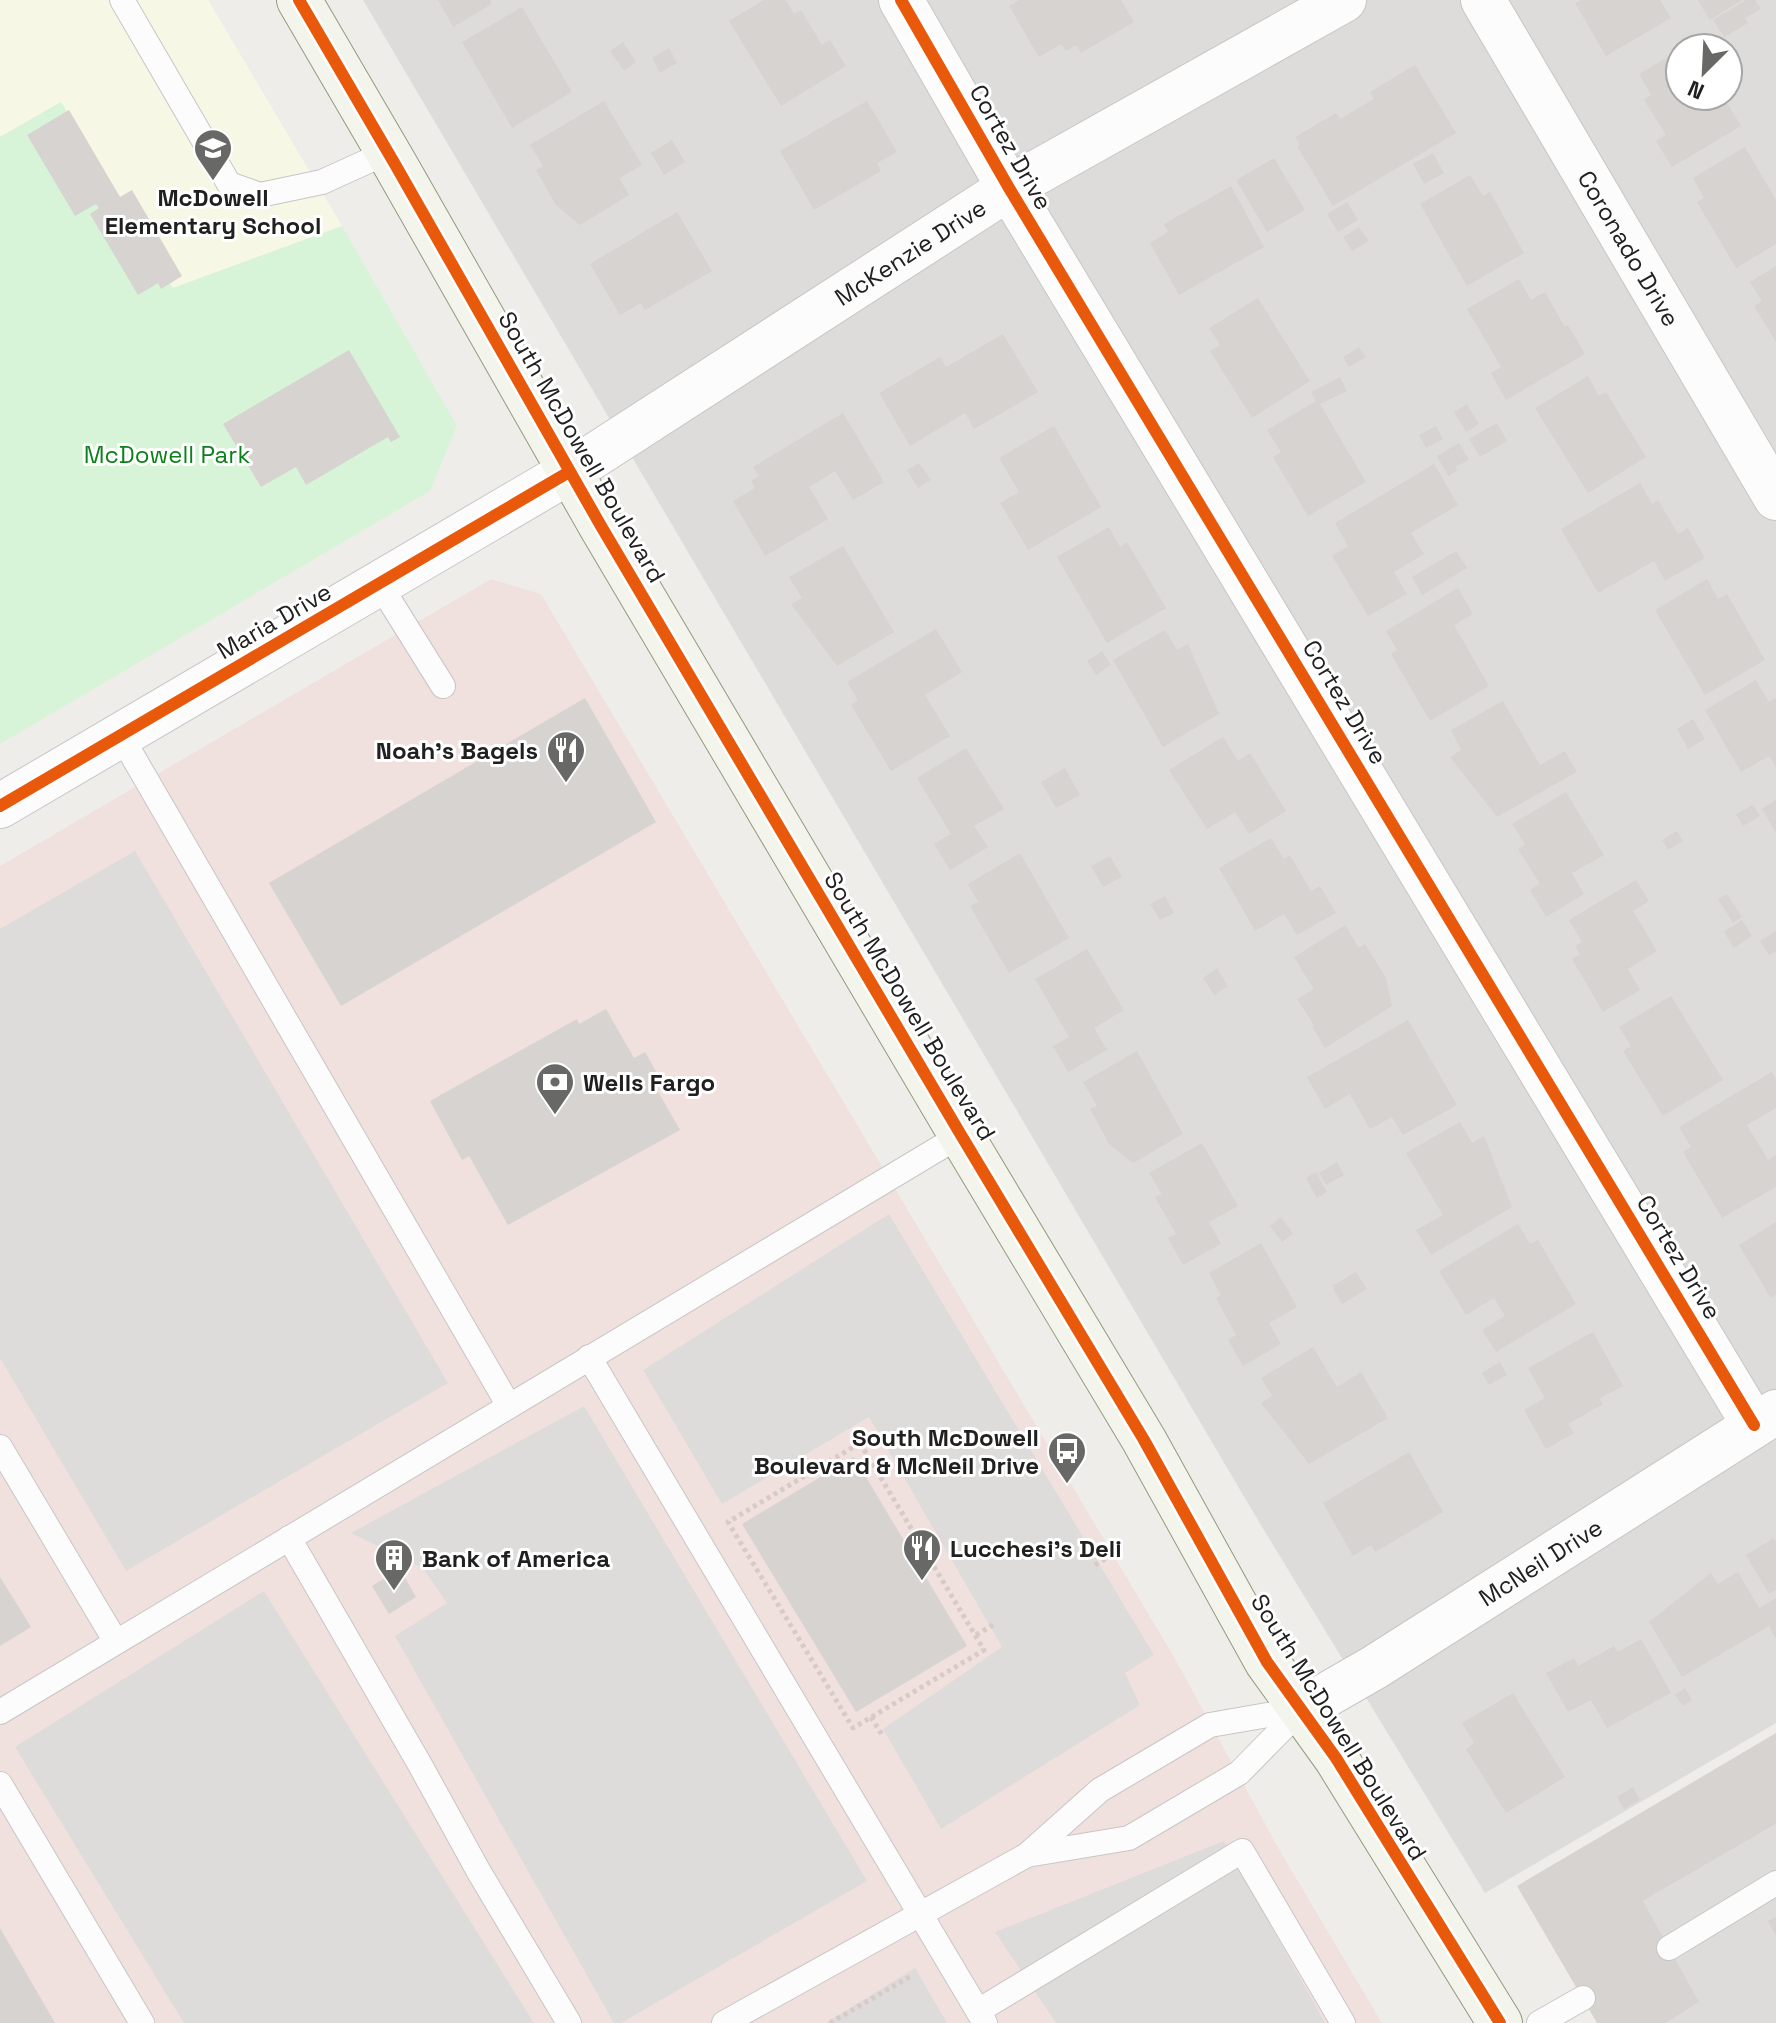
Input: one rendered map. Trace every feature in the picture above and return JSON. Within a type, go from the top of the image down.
[{"type":"main road","name":"South McDowell Boulevard","points":[[299,0],[569,472],[1144,1440],[1267,1662],[1336,1758],[1500,2023]]},
{"type":"street","name":"Cortez Drive","points":[[901,0],[1009,188],[1765,1418]]},
{"type":"street","name":"McKenzie Drive","points":[[569,472],[1009,188],[1344,0]]},
{"type":"street","name":"Coronado Drive","points":[[1483,0],[1776,498]]},
{"type":"street","name":"Maria Drive","points":[[0,806],[569,472]]},
{"type":"street","name":"McNeil Drive","points":[[1302,1709],[1375,1667],[1765,1418]]},
{"type":"lane","points":[[122,0],[229,184],[260,195],[322,182],[388,152]]},
{"type":"lane","points":[[380,585],[443,686]]},
{"type":"lane","points":[[121,736],[509,1406]]},
{"type":"lane","points":[[0,1712],[961,1135]]},
{"type":"lane","points":[[589,1357],[981,2017],[1242,1851],[1343,2023]]},
{"type":"lane","points":[[0,1447],[116,1642]]},
{"type":"lane","points":[[289,1538],[479,1872],[569,2023]]},
{"type":"lane","points":[[724,2023],[1027,1855],[1100,1790],[1210,1725],[1302,1709]]},
{"type":"lane","points":[[1027,1855],[1129,1838],[1239,1773],[1302,1709]]},
{"type":"lane","points":[[0,1784],[142,2023]]},
{"type":"lane","points":[[1669,1948],[1776,1883]]},
{"type":"lane","points":[[1539,2023],[1583,1998]]},
{"type":"path","points":[[860,1443],[984,1650],[871,1717],[853,1728],[728,1522],[860,1443]]},
{"type":"path","points":[[1095,1565],[1118,1551]]},
{"type":"path","points":[[976,1635],[993,1625]]},
{"type":"path","points":[[871,1717],[882,1735]]},
{"type":"path","points":[[830,2023],[911,1976]]},
{"type":"shaded area","name":"McDowell Elementary School","points":[[0,0],[208,0],[342,226],[173,288],[61,102],[0,137]]},
{"type":"shaded area","points":[[363,0],[1776,0],[1776,1723],[1485,1893],[1259,1522]]},
{"type":"shaded area","points":[[491,579],[541,594],[1174,1657],[1280,1851],[1382,2023],[0,2023],[0,866]]},
{"type":"shaded area","points":[[135,851],[448,1383],[126,1571],[0,1358],[0,929]]},
{"type":"shaded area","points":[[889,1214],[1154,1655],[1125,1673],[1140,1705],[941,1829],[883,1729],[1002,1647],[869,1417],[722,1504],[643,1370]]},
{"type":"shaded area","points":[[584,1406],[867,1881],[621,2023],[614,2023],[395,1636],[447,1603],[423,1568],[351,1533]]},
{"type":"shaded area","points":[[264,1591],[534,2023],[184,2023],[15,1747]]},
{"type":"shaded area","points":[[1776,1824],[1776,2023],[1665,2023],[1643,1901]]},
{"type":"shaded area","points":[[1224,1841],[1325,2023],[1056,2023],[995,1932]]},
{"type":"shaded area","points":[[915,1968],[947,2023],[826,2023]]},
{"type":"green space","name":"McDowell Park","points":[[61,102],[173,288],[342,226],[457,426],[430,491],[0,744],[0,137]]},
{"type":"building","points":[[438,0],[490,0],[492,4],[453,27]]},
{"type":"building","points":[[764,0],[786,0],[794,14],[801,10],[822,45],[830,40],[846,66],[781,106],[729,21]]},
{"type":"building","points":[[1019,0],[1121,0],[1134,22],[1081,53],[1076,45],[1066,51],[1061,44],[1039,57],[1009,6]]},
{"type":"building","points":[[1581,0],[1660,0],[1671,18],[1606,56],[1575,3]]},
{"type":"building","points":[[1698,0],[1742,0],[1710,20]]},
{"type":"building","points":[[1746,0],[1755,0],[1761,9],[1745,18],[1748,23],[1733,32],[1721,32],[1713,20]]},
{"type":"building","points":[[522,7],[572,92],[512,128],[462,42]]},
{"type":"building","points":[[623,42],[636,62],[624,71],[610,51]]},
{"type":"building","points":[[669,48],[677,63],[660,73],[652,58]]},
{"type":"building","points":[[1664,59],[1664,112],[1733,112],[1741,126],[1672,167],[1656,141],[1666,135],[1644,100],[1651,95],[1639,74]]},
{"type":"building","points":[[1415,65],[1456,133],[1333,206],[1297,146],[1300,145],[1295,137],[1336,113],[1340,119],[1374,99],[1370,92]]},
{"type":"building","points":[[604,101],[642,165],[619,178],[629,195],[580,225],[556,205],[536,170],[543,166],[530,145]]},
{"type":"building","points":[[867,101],[897,152],[877,163],[881,171],[814,210],[780,151]]},
{"type":"building","points":[[69,110],[120,197],[132,190],[182,276],[161,289],[158,283],[138,295],[90,214],[99,208],[96,204],[75,216],[27,135]]},
{"type":"building","points":[[672,140],[685,162],[664,175],[651,153]]},
{"type":"building","points":[[1745,147],[1776,200],[1776,244],[1736,268],[1697,202],[1704,198],[1693,178]]},
{"type":"building","points":[[1433,153],[1444,173],[1424,184],[1413,164]]},
{"type":"building","points":[[1274,158],[1305,210],[1267,232],[1236,180]]},
{"type":"building","points":[[1470,175],[1483,196],[1490,192],[1524,253],[1467,286],[1420,204]]},
{"type":"building","points":[[1231,186],[1264,247],[1179,295],[1150,243],[1168,232],[1164,224]]},
{"type":"building","points":[[1347,202],[1358,220],[1338,232],[1327,214]]},
{"type":"building","points":[[677,212],[712,271],[645,310],[641,303],[620,315],[590,264]]},
{"type":"building","points":[[1359,227],[1369,241],[1352,251],[1343,237]]},
{"type":"building","points":[[1776,266],[1776,342],[1754,306],[1762,301],[1750,282]]},
{"type":"building","points":[[1519,279],[1531,300],[1545,292],[1585,354],[1506,400],[1491,373],[1501,367],[1467,309]]},
{"type":"building","points":[[1258,298],[1310,381],[1252,418],[1210,351],[1220,345],[1209,328]]},
{"type":"building","points":[[1003,334],[1038,392],[974,429],[965,413],[910,446],[879,393],[940,357],[946,367]]},
{"type":"building","points":[[1359,347],[1366,357],[1349,367],[1343,357]]},
{"type":"building","points":[[349,350],[400,437],[391,442],[388,437],[306,485],[296,467],[261,487],[223,424]]},
{"type":"building","points":[[1588,376],[1599,396],[1606,392],[1646,457],[1588,493],[1535,408]]},
{"type":"building","points":[[1340,377],[1347,391],[1320,404],[1366,482],[1308,516],[1273,457],[1281,452],[1267,430],[1316,401],[1311,392]]},
{"type":"building","points":[[1467,404],[1479,424],[1466,432],[1454,412]]},
{"type":"building","points":[[843,413],[884,482],[853,500],[835,471],[809,487],[828,519],[765,556],[733,501],[755,488],[751,481],[759,476],[753,467]]},
{"type":"building","points":[[1497,423],[1507,441],[1480,457],[1469,439]]},
{"type":"building","points":[[1054,426],[1101,507],[1028,550],[1000,503],[1019,492],[999,458]]},
{"type":"building","points":[[1436,426],[1443,439],[1426,448],[1419,435]]},
{"type":"building","points":[[1459,443],[1469,460],[1455,467],[1457,471],[1448,476],[1437,456]]},
{"type":"building","points":[[919,463],[931,480],[918,488],[907,470]]},
{"type":"building","points":[[1434,464],[1458,505],[1411,533],[1424,554],[1394,572],[1407,594],[1368,616],[1332,556],[1348,546],[1335,523]]},
{"type":"building","points":[[1640,483],[1652,504],[1658,500],[1678,534],[1688,528],[1705,558],[1665,581],[1654,561],[1598,593],[1561,529]]},
{"type":"building","points":[[1109,527],[1120,547],[1127,542],[1166,608],[1107,643],[1057,557]]},
{"type":"building","points":[[843,546],[894,632],[837,666],[791,604],[802,598],[789,577]]},
{"type":"building","points":[[1456,551],[1467,568],[1422,595],[1412,577]]},
{"type":"building","points":[[1707,579],[1718,599],[1727,594],[1765,660],[1705,695],[1655,610]]},
{"type":"building","points":[[1458,588],[1473,614],[1454,625],[1489,686],[1430,721],[1391,654],[1397,650],[1386,631]]},
{"type":"building","points":[[936,629],[962,672],[925,695],[950,736],[891,771],[851,705],[858,700],[847,682]]},
{"type":"building","points":[[1165,630],[1177,650],[1188,644],[1219,714],[1163,747],[1113,660]]},
{"type":"building","points":[[1102,651],[1111,665],[1096,675],[1087,661]]},
{"type":"building","points":[[1756,680],[1769,702],[1776,700],[1776,767],[1769,756],[1741,772],[1705,710]]},
{"type":"building","points":[[585,698],[656,822],[341,1006],[269,883]]},
{"type":"building","points":[[1503,701],[1540,765],[1565,751],[1577,772],[1497,817],[1450,757],[1461,750],[1451,730]]},
{"type":"building","points":[[1693,719],[1705,739],[1688,749],[1677,729]]},
{"type":"building","points":[[1223,737],[1238,761],[1250,753],[1286,811],[1249,834],[1235,812],[1207,829],[1169,770]]},
{"type":"building","points":[[966,748],[1004,809],[974,826],[988,847],[950,870],[934,844],[951,834],[917,778]]},
{"type":"building","points":[[1065,768],[1080,795],[1056,808],[1041,782]]},
{"type":"building","points":[[1566,792],[1604,855],[1572,873],[1584,894],[1546,917],[1530,890],[1540,884],[1518,849],[1525,844],[1512,824]]},
{"type":"building","points":[[1776,800],[1776,833],[1762,809]]},
{"type":"building","points":[[1753,805],[1760,816],[1743,826],[1736,814]]},
{"type":"building","points":[[1677,831],[1683,841],[1668,850],[1662,840]]},
{"type":"building","points":[[1271,838],[1284,859],[1290,855],[1311,891],[1320,886],[1336,913],[1297,935],[1284,914],[1255,931],[1219,868]]},
{"type":"building","points":[[1020,853],[1069,938],[1009,973],[970,906],[978,902],[968,884]]},
{"type":"building","points":[[1110,856],[1122,877],[1103,887],[1091,866]]},
{"type":"building","points":[[1636,880],[1649,901],[1633,911],[1657,951],[1628,969],[1640,990],[1603,1012],[1572,959],[1580,954],[1575,946],[1582,942],[1569,920]]},
{"type":"building","points":[[1727,894],[1742,917],[1733,923],[1718,899]]},
{"type":"building","points":[[1165,896],[1174,913],[1160,920],[1150,904]]},
{"type":"building","points":[[1742,920],[1752,936],[1734,948],[1724,932]]},
{"type":"building","points":[[1345,925],[1359,948],[1365,944],[1386,978],[1392,1006],[1325,1048],[1297,999],[1314,989],[1294,957]]},
{"type":"building","points":[[1776,931],[1776,951],[1769,955],[1760,941]]},
{"type":"building","points":[[1087,949],[1124,1010],[1094,1028],[1107,1050],[1068,1072],[1053,1046],[1069,1037],[1035,979]]},
{"type":"building","points":[[1217,968],[1228,986],[1214,995],[1203,978]]},
{"type":"building","points":[[1671,996],[1723,1080],[1663,1116],[1623,1051],[1631,1046],[1619,1027]]},
{"type":"building","name":"Wells Fargo","points":[[606,1009],[634,1058],[645,1052],[663,1084],[656,1088],[680,1130],[508,1225],[469,1156],[462,1160],[430,1101],[577,1019],[579,1024]]},
{"type":"building","points":[[1408,1020],[1457,1105],[1403,1135],[1392,1117],[1370,1129],[1350,1094],[1325,1109],[1307,1077]]},
{"type":"building","points":[[1137,1051],[1183,1134],[1133,1163],[1109,1144],[1090,1109],[1097,1106],[1083,1082]]},
{"type":"building","points":[[1772,1072],[1776,1079],[1776,1108],[1747,1125],[1768,1160],[1776,1155],[1776,1187],[1722,1218],[1683,1152],[1691,1147],[1679,1127]]},
{"type":"building","points":[[1460,1122],[1472,1143],[1484,1136],[1512,1207],[1431,1255],[1416,1230],[1443,1215],[1406,1153]]},
{"type":"building","points":[[1202,1143],[1238,1206],[1209,1222],[1221,1244],[1183,1265],[1168,1238],[1176,1234],[1155,1197],[1162,1194],[1149,1173]]},
{"type":"building","points":[[1337,1162],[1344,1175],[1326,1185],[1319,1173]]},
{"type":"building","points":[[1316,1172],[1327,1192],[1317,1198],[1306,1178]]},
{"type":"building","points":[[1281,1217],[1293,1234],[1282,1242],[1270,1226]]},
{"type":"building","points":[[1776,1222],[1776,1294],[1771,1298],[1739,1245]]},
{"type":"building","points":[[1518,1224],[1530,1244],[1538,1240],[1576,1304],[1496,1352],[1482,1330],[1505,1316],[1494,1298],[1466,1315],[1439,1271]]},
{"type":"building","points":[[1261,1243],[1297,1307],[1269,1323],[1281,1344],[1243,1366],[1228,1340],[1236,1335],[1216,1298],[1221,1295],[1209,1273]]},
{"type":"building","points":[[1356,1272],[1367,1289],[1342,1304],[1332,1286]]},
{"type":"building","points":[[1593,1332],[1623,1386],[1599,1399],[1603,1404],[1568,1424],[1574,1433],[1546,1449],[1524,1410],[1545,1398],[1528,1368]]},
{"type":"building","points":[[1313,1347],[1337,1387],[1361,1372],[1388,1418],[1309,1464],[1261,1403],[1272,1396],[1261,1378]]},
{"type":"building","points":[[1500,1362],[1507,1375],[1489,1385],[1482,1373]]},
{"type":"building","points":[[1409,1452],[1443,1512],[1375,1552],[1371,1545],[1353,1556],[1323,1503]]},
{"type":"building","points":[[854,1457],[967,1646],[856,1712],[742,1524]]},
{"type":"building","points":[[1774,1538],[1776,1590],[1769,1594],[1746,1555]]},
{"type":"building","name":"Bank of America","points":[[400,1569],[416,1597],[389,1614],[372,1586]]},
{"type":"building","points":[[1738,1572],[1759,1608],[1776,1598],[1776,1639],[1769,1626],[1682,1677],[1649,1622],[1711,1573],[1718,1584]]},
{"type":"building","points":[[0,1577],[31,1627],[0,1646]]},
{"type":"building","points":[[1641,1639],[1671,1693],[1607,1728],[1591,1700],[1568,1712],[1546,1673],[1574,1658],[1578,1666],[1614,1646],[1618,1652]]},
{"type":"building","points":[[1685,1688],[1692,1700],[1683,1706],[1675,1695]]},
{"type":"building","points":[[1513,1693],[1565,1777],[1506,1813],[1466,1749],[1474,1743],[1462,1723]]},
{"type":"building","points":[[1776,1733],[1776,1824],[1643,1901],[1699,2002],[1665,2023],[1597,2023],[1517,1886]]},
{"type":"building","points":[[1633,1787],[1640,1800],[1624,1809],[1617,1797]]},
{"type":"building","points":[[1776,1917],[1776,1936],[1768,1921]]},
{"type":"building","points":[[0,1928],[55,2023],[0,2023]]},
{"type":"cycle path","points":[[299,0],[601,526],[1144,1440],[1267,1662],[1336,1758],[1500,2023]]},
{"type":"cycle path","points":[[901,0],[1009,188],[1754,1425]]},
{"type":"cycle path","points":[[0,806],[569,472]]},
{"type":"place","name":"McDowell Elementary School","points":[[213,182]]},
{"type":"place","name":"Noah's Bagels","points":[[566,784]]},
{"type":"place","name":"Wells Fargo","points":[[555,1116]]},
{"type":"place","name":"South McDowell Boulevard & McNeil Drive","points":[[1067,1485]]},
{"type":"place","name":"Lucchesi's Deli","points":[[922,1582]]},
{"type":"place","name":"Bank of America","points":[[394,1592]]}]
